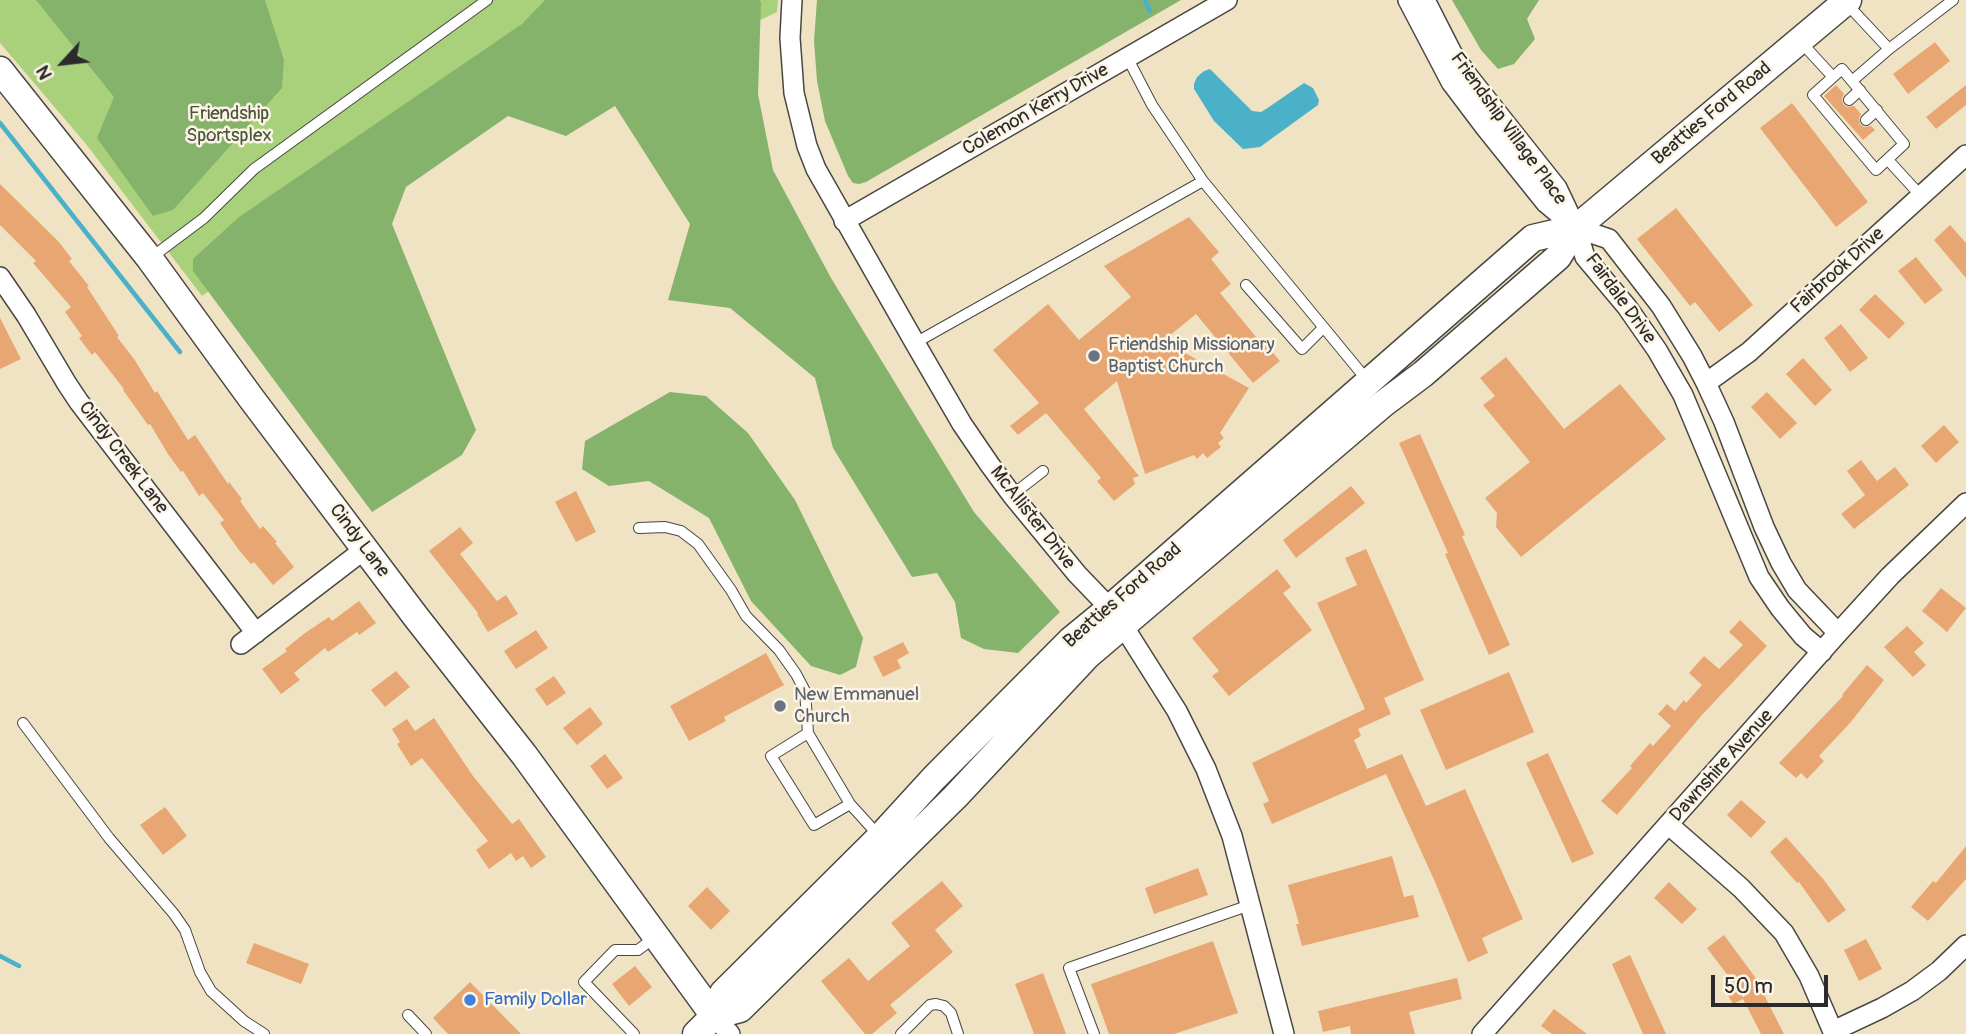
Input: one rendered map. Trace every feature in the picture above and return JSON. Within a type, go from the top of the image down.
[{"type":"main road","name":"Beatties Ford Road","points":[[713,1028],[723,993],[880,837],[933,778],[1071,640],[1118,616],[1423,374],[1558,257],[1576,228],[1847,1]]},
{"type":"main road","name":"Cindy Lane","points":[[0,70],[150,259],[251,398],[510,737],[656,936],[713,1028]]},
{"type":"main road","name":"Beatties Ford Road","points":[[713,1028],[740,1009],[955,797],[1087,656],[1118,616],[1368,382],[1533,238],[1576,228]]},
{"type":"street","name":"McAllister Drive","points":[[792,0],[791,66],[800,121],[816,169],[962,424],[1012,495],[1077,574],[1118,616],[1177,711],[1206,769],[1232,836],[1251,905],[1279,1033]]},
{"type":"street","name":"Colemon Kerry Drive","points":[[844,221],[1227,0]]},
{"type":"street","name":"Friendship Village Place","points":[[1408,0],[1451,82],[1551,208],[1576,228]]},
{"type":"street","name":"Friendship Village Place","points":[[1424,0],[1452,53],[1557,188],[1576,228]]},
{"type":"street","name":"Fairbrook Drive","points":[[1706,383],[1749,352],[1966,155]]},
{"type":"street","name":"Fairdale Drive","points":[[1576,228],[1609,239],[1661,306],[1706,383],[1781,563],[1797,590],[1838,633]]},
{"type":"street","name":"Fairdale Drive","points":[[1576,228],[1585,257],[1627,307],[1657,350],[1683,395],[1759,577],[1803,636],[1822,652]]},
{"type":"street","name":"Cindy Creek Lane","points":[[0,277],[7,299],[249,638],[365,549]]},
{"type":"street","points":[[1668,370],[1692,356]]},
{"type":"street","points":[[1723,488],[1746,479]]},
{"type":"street","name":"Dawnshire Avenue","points":[[1482,1034],[1838,633],[1890,576],[1966,503]]},
{"type":"street","points":[[1670,825],[1741,888],[1784,933],[1806,968],[1833,1032],[1912,991],[1939,971],[1966,945]]},
{"type":"lane","points":[[150,259],[204,218],[254,169],[487,0]]},
{"type":"lane","points":[[1852,81],[1953,0]]},
{"type":"lane","points":[[1847,1],[1889,49]]},
{"type":"lane","points":[[1800,41],[1833,77]]},
{"type":"lane","points":[[1127,57],[1153,105],[1203,181],[1368,382]]},
{"type":"lane","points":[[1842,69],[1852,81],[1904,144],[1876,170],[1851,133],[1813,95],[1842,69]]},
{"type":"lane","points":[[1849,100],[1860,90]]},
{"type":"lane","points":[[1866,120],[1877,110]]},
{"type":"lane","points":[[1888,160],[1922,196]]},
{"type":"lane","points":[[915,344],[1203,181]]},
{"type":"lane","points":[[1246,285],[1302,349],[1323,328]]},
{"type":"lane","points":[[1012,495],[1043,471]]},
{"type":"lane","points":[[639,528],[666,527],[681,531],[698,544],[746,616],[779,650],[796,674],[805,691],[808,733],[850,804],[880,837]]},
{"type":"lane","points":[[23,723],[109,838],[185,930],[200,972],[211,991],[244,1021],[264,1034]]},
{"type":"lane","points":[[808,733],[771,756],[814,825],[850,804]]},
{"type":"lane","points":[[1094,1034],[1069,968],[1251,905]]},
{"type":"lane","points":[[634,1034],[584,982],[615,950],[638,950],[656,936]]},
{"type":"lane","points":[[901,1034],[930,1005],[936,1004],[944,1006],[951,1013],[958,1034]]},
{"type":"lane","points":[[408,1015],[426,1034]]},
{"type":"green space","name":"Friendship Sportsplex","points":[[0,0],[778,0],[777,12],[654,71],[617,7],[202,296],[86,144],[0,43]]},
{"type":"green space","points":[[36,0],[265,0],[284,60],[282,88],[173,210],[153,216],[97,138],[114,97]]},
{"type":"green space","points":[[545,0],[761,2],[758,94],[773,170],[831,278],[974,512],[1060,612],[1018,653],[984,649],[961,638],[955,602],[937,573],[912,577],[833,448],[815,378],[730,308],[668,300],[690,224],[615,106],[566,136],[508,116],[406,187],[392,224],[476,430],[462,455],[372,512],[193,271],[193,259],[239,217],[522,24]]},
{"type":"green space","points":[[817,0],[1181,0],[859,184],[853,183],[848,176],[825,121],[817,81],[814,41]]},
{"type":"green space","points":[[1452,0],[1539,0],[1527,19],[1535,39],[1514,64],[1498,69],[1481,50]]},
{"type":"green space","points":[[670,392],[706,396],[748,433],[795,500],[863,638],[856,667],[840,675],[811,666],[751,601],[709,518],[649,481],[609,486],[582,469],[585,441]]},
{"type":"water","points":[[1210,69],[1252,111],[1261,112],[1304,83],[1313,88],[1319,100],[1318,105],[1260,147],[1243,149],[1214,121],[1194,89],[1197,77]]},
{"type":"building","points":[[1935,42],[1950,61],[1908,94],[1893,74]]},
{"type":"building","points":[[1836,85],[1844,94],[1843,104],[1847,107],[1854,106],[1861,114],[1860,124],[1864,127],[1871,126],[1875,130],[1863,140],[1824,96]]},
{"type":"building","points":[[1966,85],[1966,105],[1936,129],[1926,117]]},
{"type":"building","points":[[1792,103],[1868,202],[1836,227],[1760,128]]},
{"type":"building","points":[[0,184],[59,242],[72,259],[69,261],[89,286],[87,287],[119,336],[117,337],[155,393],[157,391],[188,440],[195,435],[228,484],[229,482],[242,499],[240,501],[260,529],[263,526],[277,542],[275,543],[294,567],[273,585],[254,562],[251,564],[238,549],[220,523],[224,520],[203,493],[199,496],[124,389],[95,352],[92,355],[79,338],[82,336],[65,312],[71,307],[33,263],[36,261],[0,225]]},
{"type":"building","points":[[1676,208],[1753,305],[1719,332],[1695,302],[1690,306],[1637,239]]},
{"type":"building","name":"Friendship Missionary Baptist Church","points":[[1189,217],[1219,252],[1211,259],[1231,284],[1220,293],[1261,343],[1263,341],[1280,361],[1253,383],[1196,314],[1163,341],[1249,388],[1220,433],[1224,438],[1218,443],[1221,447],[1207,458],[1203,453],[1197,459],[1194,455],[1145,474],[1117,381],[1084,409],[1139,476],[1133,478],[1135,484],[1114,501],[1097,481],[1101,478],[1046,413],[1018,435],[1010,426],[1039,403],[993,350],[1048,304],[1079,340],[1131,297],[1104,266]]},
{"type":"building","points":[[1950,225],[1966,243],[1966,278],[1934,240]]},
{"type":"building","points":[[1916,257],[1943,290],[1925,304],[1898,271]]},
{"type":"building","points":[[1875,294],[1905,323],[1889,339],[1859,310]]},
{"type":"building","points":[[0,318],[21,359],[0,369]]},
{"type":"building","points":[[1841,324],[1868,358],[1850,372],[1824,338]]},
{"type":"building","points":[[1506,357],[1564,429],[1620,384],[1666,439],[1521,557],[1496,527],[1497,513],[1485,498],[1530,462],[1483,405],[1495,396],[1480,378]]},
{"type":"building","points":[[1803,358],[1832,390],[1815,406],[1786,374]]},
{"type":"building","points":[[1767,392],[1797,423],[1780,439],[1751,407]]},
{"type":"building","points":[[1944,425],[1959,442],[1936,463],[1921,446]]},
{"type":"building","points":[[1420,434],[1510,645],[1489,655],[1445,554],[1448,553],[1399,443]]},
{"type":"building","points":[[1861,460],[1877,481],[1895,467],[1909,485],[1854,529],[1841,514],[1865,495],[1847,471]]},
{"type":"building","points":[[1351,486],[1365,503],[1296,558],[1283,540]]},
{"type":"building","points":[[576,491],[596,532],[576,542],[555,502]]},
{"type":"building","points":[[460,527],[473,543],[460,554],[497,601],[506,595],[518,614],[488,632],[478,613],[429,551]]},
{"type":"building","points":[[1366,549],[1424,680],[1384,698],[1391,714],[1358,729],[1361,736],[1354,740],[1367,769],[1402,754],[1426,806],[1465,789],[1523,919],[1482,938],[1488,953],[1468,962],[1386,774],[1272,824],[1263,804],[1269,801],[1252,763],[1365,709],[1317,603],[1357,585],[1345,558]]},
{"type":"building","points":[[1277,569],[1291,587],[1283,593],[1312,630],[1229,696],[1212,676],[1219,671],[1192,638]]},
{"type":"building","points":[[1941,588],[1966,608],[1947,632],[1922,611]]},
{"type":"building","points":[[359,601],[376,623],[359,635],[357,632],[328,652],[325,648],[294,673],[300,680],[281,694],[262,669],[287,651],[285,649],[305,633],[329,617],[332,621]]},
{"type":"building","points":[[1740,620],[1767,646],[1701,716],[1617,815],[1601,801],[1632,768],[1630,766],[1650,743],[1653,746],[1671,726],[1658,714],[1667,704],[1675,711],[1702,685],[1689,673],[1704,656],[1719,669],[1743,645],[1729,632]]},
{"type":"building","points":[[1907,626],[1924,643],[1914,652],[1926,665],[1913,677],[1884,647]]},
{"type":"building","points":[[536,630],[548,648],[516,669],[504,651]]},
{"type":"building","points":[[903,642],[909,653],[897,660],[901,668],[883,677],[873,657]]},
{"type":"building","points":[[766,653],[784,685],[724,717],[726,721],[689,741],[670,706]]},
{"type":"building","points":[[1867,665],[1884,680],[1850,723],[1819,756],[1824,761],[1807,779],[1801,773],[1796,778],[1779,763],[1843,696]]},
{"type":"building","points":[[396,671],[410,687],[385,707],[371,690]]},
{"type":"building","points":[[1509,672],[1534,732],[1446,770],[1420,710]]},
{"type":"building","points":[[554,676],[566,693],[547,706],[535,689]]},
{"type":"building","points":[[590,707],[603,724],[577,745],[563,728]]},
{"type":"building","points":[[434,718],[473,776],[512,824],[519,819],[546,857],[531,868],[523,856],[516,861],[511,853],[489,869],[476,850],[488,841],[422,758],[411,766],[397,744],[400,742],[392,729],[407,719],[415,731]]},
{"type":"building","points":[[1548,753],[1594,854],[1572,863],[1526,763]]},
{"type":"building","points":[[605,754],[623,778],[607,789],[590,766]]},
{"type":"building","points":[[1741,800],[1766,822],[1751,838],[1727,815]]},
{"type":"building","points":[[165,807],[187,836],[163,855],[140,825]]},
{"type":"building","points":[[1786,837],[1846,910],[1828,923],[1799,882],[1797,883],[1770,852]]},
{"type":"building","points":[[1966,846],[1966,879],[1928,921],[1911,907],[1933,881],[1936,883]]},
{"type":"building","points":[[1392,856],[1404,897],[1413,895],[1419,917],[1302,946],[1288,885]]},
{"type":"building","points":[[1198,868],[1208,895],[1154,914],[1145,888]]},
{"type":"building","points":[[942,881],[963,906],[935,930],[953,952],[890,1005],[897,1013],[872,1034],[865,1034],[821,981],[849,958],[868,981],[910,946],[891,923]]},
{"type":"building","points":[[1669,882],[1697,909],[1682,924],[1654,898]]},
{"type":"building","points":[[707,887],[730,911],[711,930],[688,906]]},
{"type":"building","points":[[1724,935],[1755,977],[1784,1034],[1761,1034],[1743,999],[1733,1004],[1725,990],[1735,985],[1707,948]]},
{"type":"building","points":[[1866,939],[1882,969],[1859,981],[1844,950]]},
{"type":"building","points":[[1213,941],[1238,1013],[1174,1034],[1109,1034],[1091,984]]},
{"type":"building","points":[[254,943],[309,964],[301,984],[246,963]]},
{"type":"building","points":[[1630,955],[1666,1034],[1643,1034],[1612,964]]},
{"type":"building","points":[[635,966],[652,987],[629,1006],[612,984]]},
{"type":"building","points":[[1043,973],[1066,1034],[1034,1034],[1015,984]]},
{"type":"building","points":[[1457,978],[1462,999],[1409,1012],[1415,1034],[1351,1034],[1350,1026],[1323,1032],[1318,1011]]},
{"type":"building","name":"Family Dollar","points":[[470,982],[521,1034],[448,1034],[433,1018]]},
{"type":"building","points":[[1554,1009],[1587,1034],[1552,1034],[1541,1026]]},
{"type":"waterway","points":[[1145,0],[1150,11]]},
{"type":"waterway","points":[[0,123],[180,352]]},
{"type":"waterway","points":[[0,956],[19,966]]},
{"type":"place","name":"Friendship Missionary Baptist Church","points":[[1094,356]]},
{"type":"place","name":"New Emmanuel Church","points":[[780,706]]},
{"type":"place","name":"Family Dollar","points":[[470,1000]]}]
